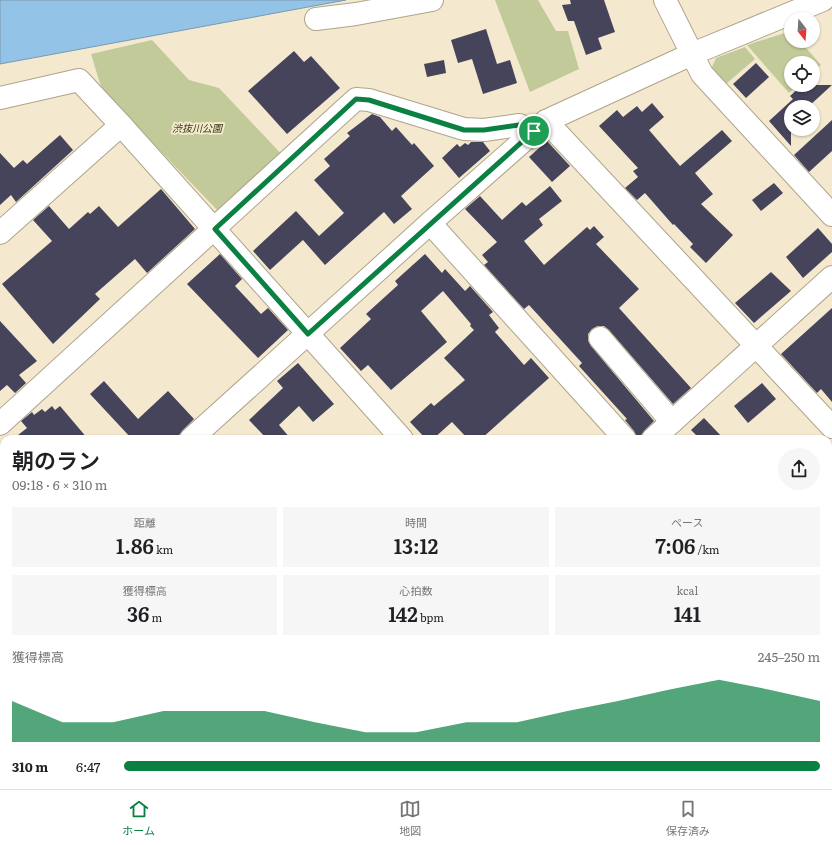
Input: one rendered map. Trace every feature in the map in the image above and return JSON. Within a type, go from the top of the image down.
[{"type":"street","points":[[316,19],[356,14],[432,0]]},
{"type":"street","points":[[666,0],[702,74],[832,215]]},
{"type":"street","points":[[196,435],[430,223],[540,126],[692,54],[823,0]]},
{"type":"street","points":[[0,98],[78,80],[215,229],[398,435]]},
{"type":"street","points":[[0,424],[356,99],[369,100],[464,130],[484,130],[519,125],[540,126],[756,345],[832,428]]},
{"type":"street","points":[[0,233],[121,125]]},
{"type":"street","points":[[430,223],[622,435]]},
{"type":"street","points":[[657,435],[832,277]]},
{"type":"street","points":[[600,338],[672,422]]},
{"type":"green space","points":[[495,0],[538,0],[556,31],[568,31],[579,69],[530,92]]},
{"type":"green space","points":[[784,33],[784,48],[806,48],[813,56],[784,56],[784,87],[747,45]]},
{"type":"green space","name":"渋抜川公園","points":[[152,40],[189,80],[219,88],[286,159],[219,212],[102,90],[91,54]]},
{"type":"green space","points":[[745,47],[755,59],[726,84],[712,67],[716,58]]},
{"type":"water","points":[[0,0],[346,0],[0,64]]},
{"type":"building","points":[[570,0],[604,0],[615,32],[598,38],[602,49],[586,55],[574,21],[568,21],[562,5],[571,4]]},
{"type":"building","points":[[486,29],[497,64],[510,60],[517,83],[483,94],[472,59],[458,63],[451,40]]},
{"type":"building","points":[[294,51],[304,62],[311,56],[340,88],[287,134],[248,91]]},
{"type":"building","points":[[444,60],[446,73],[427,77],[424,64]]},
{"type":"building","points":[[756,63],[769,77],[746,98],[733,84]]},
{"type":"building","points":[[820,85],[832,85],[816,100],[792,100],[793,99],[790,96],[794,92],[820,92]]},
{"type":"building","points":[[652,103],[664,117],[649,130],[680,166],[722,130],[732,141],[695,173],[713,194],[701,204],[733,235],[706,263],[690,247],[693,244],[674,224],[673,225],[645,193],[637,200],[625,188],[638,177],[633,171],[638,168],[599,126],[617,110],[623,117],[637,106],[642,112]]},
{"type":"building","points":[[784,107],[784,136],[791,136],[791,146],[769,121]]},
{"type":"building","points":[[372,114],[380,117],[392,131],[396,127],[412,145],[414,143],[434,166],[401,196],[412,209],[394,224],[384,212],[325,265],[303,240],[270,270],[253,251],[296,211],[319,236],[344,213],[314,180],[330,166],[324,159],[350,136],[347,133]]},
{"type":"building","points":[[832,120],[832,151],[809,172],[794,155],[815,136],[820,136],[820,131]]},
{"type":"building","points":[[60,135],[73,150],[16,202],[11,195],[0,205],[0,153],[14,168],[23,160],[27,164]]},
{"type":"building","points":[[547,141],[570,166],[552,182],[529,157]]},
{"type":"building","points":[[471,142],[483,142],[490,151],[459,178],[442,158],[457,144],[460,147],[465,143],[468,145]]},
{"type":"building","points":[[774,183],[783,193],[761,211],[752,200]]},
{"type":"building","points":[[550,186],[562,201],[539,219],[543,225],[524,241],[544,265],[587,227],[590,230],[594,226],[604,237],[596,244],[639,289],[619,308],[691,388],[673,404],[609,330],[604,326],[598,326],[592,329],[588,334],[588,340],[591,346],[654,421],[641,435],[636,435],[625,420],[627,419],[579,366],[582,363],[529,305],[524,309],[484,265],[488,262],[482,255],[497,242],[465,209],[480,196],[502,220],[522,202],[526,206]]},
{"type":"building","points":[[161,189],[195,229],[147,273],[135,259],[95,294],[100,299],[53,344],[2,284],[52,241],[33,220],[49,206],[69,229],[88,212],[90,214],[99,206],[118,227]]},
{"type":"building","points":[[818,228],[832,244],[832,252],[803,278],[786,257]]},
{"type":"building","points":[[220,254],[242,279],[235,286],[261,314],[268,308],[288,330],[258,358],[187,284]]},
{"type":"building","points":[[425,254],[442,273],[445,269],[465,291],[470,286],[493,312],[489,315],[499,328],[495,332],[524,365],[531,358],[549,378],[485,435],[464,435],[452,422],[437,435],[422,435],[410,422],[431,403],[434,406],[465,380],[444,358],[474,330],[470,326],[471,324],[443,291],[421,311],[447,342],[391,390],[368,365],[361,371],[340,348],[371,319],[366,314],[398,285],[395,281]]},
{"type":"building","points":[[771,272],[791,291],[754,323],[735,303]]},
{"type":"building","points":[[832,308],[832,402],[821,389],[817,393],[781,354]]},
{"type":"building","points":[[0,321],[37,361],[19,375],[26,383],[15,393],[7,385],[0,391]]},
{"type":"building","points":[[298,363],[334,404],[313,422],[299,406],[279,425],[288,435],[263,435],[249,420],[283,388],[277,381]]},
{"type":"building","points":[[104,381],[138,419],[168,391],[194,419],[179,435],[128,435],[90,394]]},
{"type":"building","points":[[762,383],[776,399],[748,423],[734,406]]},
{"type":"building","points":[[52,406],[55,410],[60,406],[85,435],[18,435],[27,428],[21,421],[32,412],[34,415],[42,409],[45,412]]},
{"type":"building","points":[[704,418],[720,435],[696,435],[691,430]]},
{"type":"route","points":[[356,99],[369,100],[464,130],[484,130],[519,125],[534,131],[308,334],[215,229],[356,99]]}]
